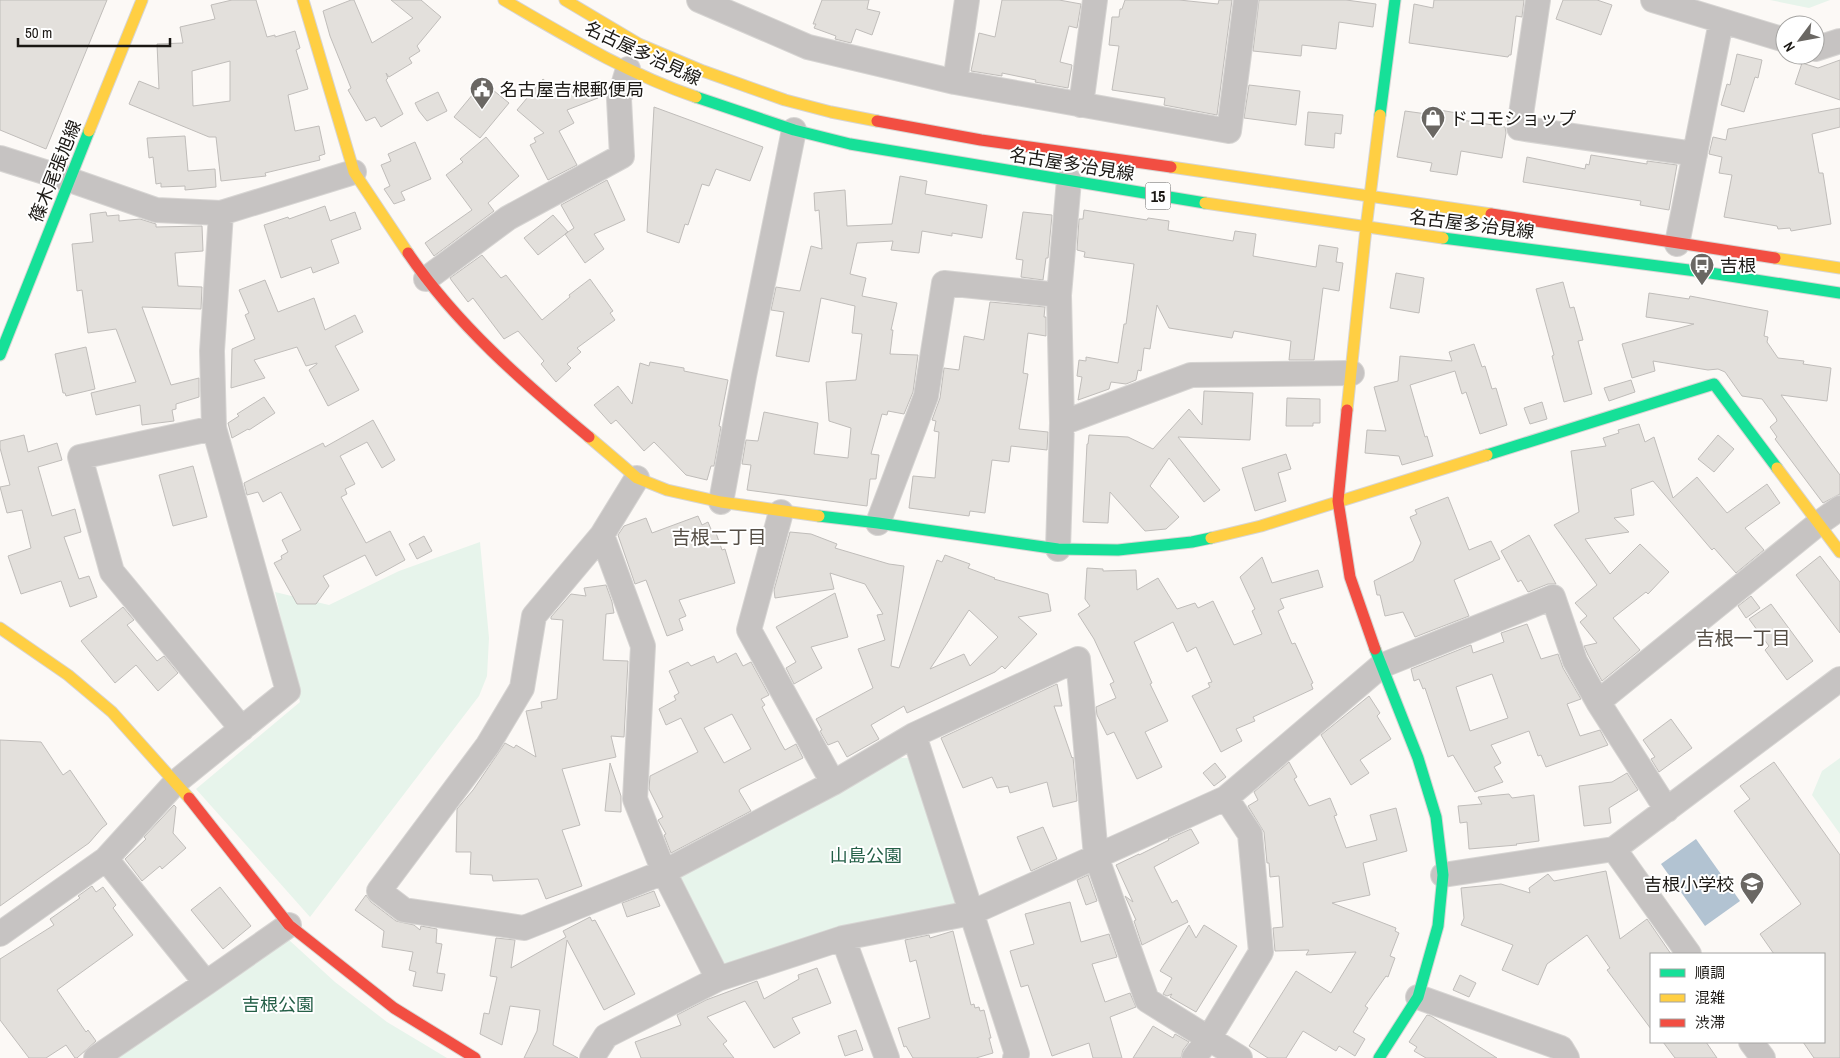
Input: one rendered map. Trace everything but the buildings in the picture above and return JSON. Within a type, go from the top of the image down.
[{"type":"street","name":"篠木尾張旭線","points":[[0,355],[142,0]]},
{"type":"street","points":[[303,0],[354,172],[426,279],[482,342],[566,418],[637,478],[667,490],[721,502],[781,512],[878,523],[1058,549],[1118,550],[1192,542],[1261,526],[1714,384],[1840,552]]},
{"type":"street","name":"名古屋多治見線","points":[[504,0],[596,53],[666,87],[794,130],[850,144],[1151,195],[1366,228],[1704,272],[1840,293]]},
{"type":"street","name":"名古屋多治見線","points":[[565,0],[639,44],[703,71],[785,100],[831,112],[981,140],[1266,180],[1840,268]]},
{"type":"street","points":[[699,0],[808,48],[955,82],[1229,130],[1246,0]]},
{"type":"street","points":[[955,82],[967,0]]},
{"type":"street","points":[[1081,105],[1095,0]]},
{"type":"street","points":[[1379,1058],[1418,997],[1438,926],[1443,875],[1433,808],[1418,758],[1381,666],[1350,577],[1338,502],[1369,197],[1395,0]]},
{"type":"street","points":[[1538,0],[1519,128],[1696,154]]},
{"type":"street","points":[[1652,0],[1775,37]]},
{"type":"street","points":[[1677,244],[1721,22]]},
{"type":"street","points":[[1825,46],[1840,41]]},
{"type":"street","points":[[426,279],[508,218],[622,156],[619,99],[628,69]]},
{"type":"street","points":[[721,502],[744,376],[794,130]]},
{"type":"street","points":[[0,158],[156,210],[221,213],[354,172]]},
{"type":"street","points":[[1058,549],[1062,422],[1059,295],[1069,180]]},
{"type":"street","points":[[0,934],[106,859],[176,782],[288,691],[214,428],[212,351],[221,213]]},
{"type":"street","points":[[878,523],[926,396],[944,283],[1059,295]]},
{"type":"street","points":[[1062,422],[1192,375],[1352,373]]},
{"type":"street","points":[[214,428],[80,457],[112,572],[242,729]]},
{"type":"street","points":[[637,478],[602,535],[534,616],[522,688],[488,744],[379,891],[404,910],[524,928],[664,872],[833,783],[914,735],[1078,658],[1096,856],[1147,1000],[1240,1058]]},
{"type":"street","points":[[1598,702],[1840,508]]},
{"type":"street","points":[[781,512],[749,630],[833,783]]},
{"type":"street","points":[[602,535],[643,646],[635,799],[664,872],[718,979]]},
{"type":"street","points":[[592,1058],[606,1036],[718,979],[843,938],[971,913],[1226,798],[1381,666],[1553,597],[1575,661],[1598,702],[1667,810]]},
{"type":"street","points":[[0,628],[68,675],[105,706],[176,782],[288,925],[394,1008],[475,1058]]},
{"type":"street","points":[[1443,875],[1614,850],[1840,679]]},
{"type":"street","points":[[914,735],[1017,1054],[1015,1058]]},
{"type":"street","points":[[1194,1058],[1209,1038],[1261,952],[1250,834],[1226,798]]},
{"type":"street","points":[[1614,850],[1688,953]]},
{"type":"street","points":[[106,859],[206,983]]},
{"type":"street","points":[[96,1058],[288,925]]},
{"type":"street","points":[[843,938],[887,1058]]},
{"type":"street","points":[[1418,997],[1561,1048],[1566,1058]]},
{"type":"street","points":[[1752,1043],[1763,1058]]},
{"type":"green space","points":[[1770,0],[1830,0],[1809,8]]},
{"type":"green space","points":[[480,542],[489,638],[487,676],[479,696],[310,917],[196,789],[300,702],[275,592],[329,605],[399,571]]},
{"type":"green space","name":"山島公園","points":[[899,758],[909,758],[958,900],[956,908],[727,972],[679,881],[682,871]]},
{"type":"green space","points":[[1840,758],[1840,834],[1812,795],[1822,771]]},
{"type":"green space","name":"吉根公園","points":[[278,939],[289,940],[335,982],[387,1022],[447,1058],[104,1058]]},
{"type":"water","points":[[1696,839],[1740,901],[1705,926],[1661,864]]},
{"type":"traffic: fast","points":[[1380,115],[1395,0]]},
{"type":"traffic: fast","points":[[696,97],[794,130],[850,144],[1205,203]]},
{"type":"traffic: fast","points":[[0,355],[89,131]]},
{"type":"traffic: fast","points":[[1443,238],[1704,272],[1840,293]]},
{"type":"traffic: fast","points":[[1487,455],[1714,384],[1777,468]]},
{"type":"traffic: fast","points":[[819,516],[1058,549],[1118,550],[1192,542],[1211,538]]},
{"type":"traffic: fast","points":[[1375,649],[1418,758],[1436,817],[1443,875],[1438,926],[1418,997],[1379,1058]]},
{"type":"traffic: slow","points":[[89,131],[142,0]]},
{"type":"traffic: slow","points":[[303,0],[354,172],[408,253]]},
{"type":"traffic: slow","points":[[504,0],[622,66],[696,97]]},
{"type":"traffic: slow","points":[[565,0],[639,44],[703,71],[785,100],[877,121]]},
{"type":"traffic: slow","points":[[1347,410],[1380,115]]},
{"type":"traffic: slow","points":[[1171,167],[1491,214]]},
{"type":"traffic: slow","points":[[1205,203],[1443,238]]},
{"type":"traffic: slow","points":[[1775,258],[1840,268]]},
{"type":"traffic: slow","points":[[589,437],[637,478],[667,490],[721,502],[819,516]]},
{"type":"traffic: slow","points":[[1211,538],[1261,526],[1487,455]]},
{"type":"traffic: slow","points":[[1777,468],[1840,552]]},
{"type":"traffic: slow","points":[[0,628],[68,675],[112,712],[189,798]]},
{"type":"traffic: jam","points":[[877,121],[981,140],[1171,167]]},
{"type":"traffic: jam","points":[[1491,214],[1775,258]]},
{"type":"traffic: jam","points":[[408,253],[447,304],[469,328],[515,373],[589,437]]},
{"type":"traffic: jam","points":[[1347,410],[1338,501],[1350,577],[1375,649]]},
{"type":"traffic: jam","points":[[189,798],[289,925],[394,1008],[475,1058]]},
{"type":"place","name":"名古屋吉根郵便局","points":[[482,110]]},
{"type":"place","name":"ドコモショップ","points":[[1433,139]]},
{"type":"place","name":"吉根","points":[[1702,286]]},
{"type":"place","name":"吉根小学校","points":[[1752,905]]},
{"type":"district","name":"吉根二丁目","points":[[719,537]]},
{"type":"district","name":"吉根一丁目","points":[[1743,638]]}]
